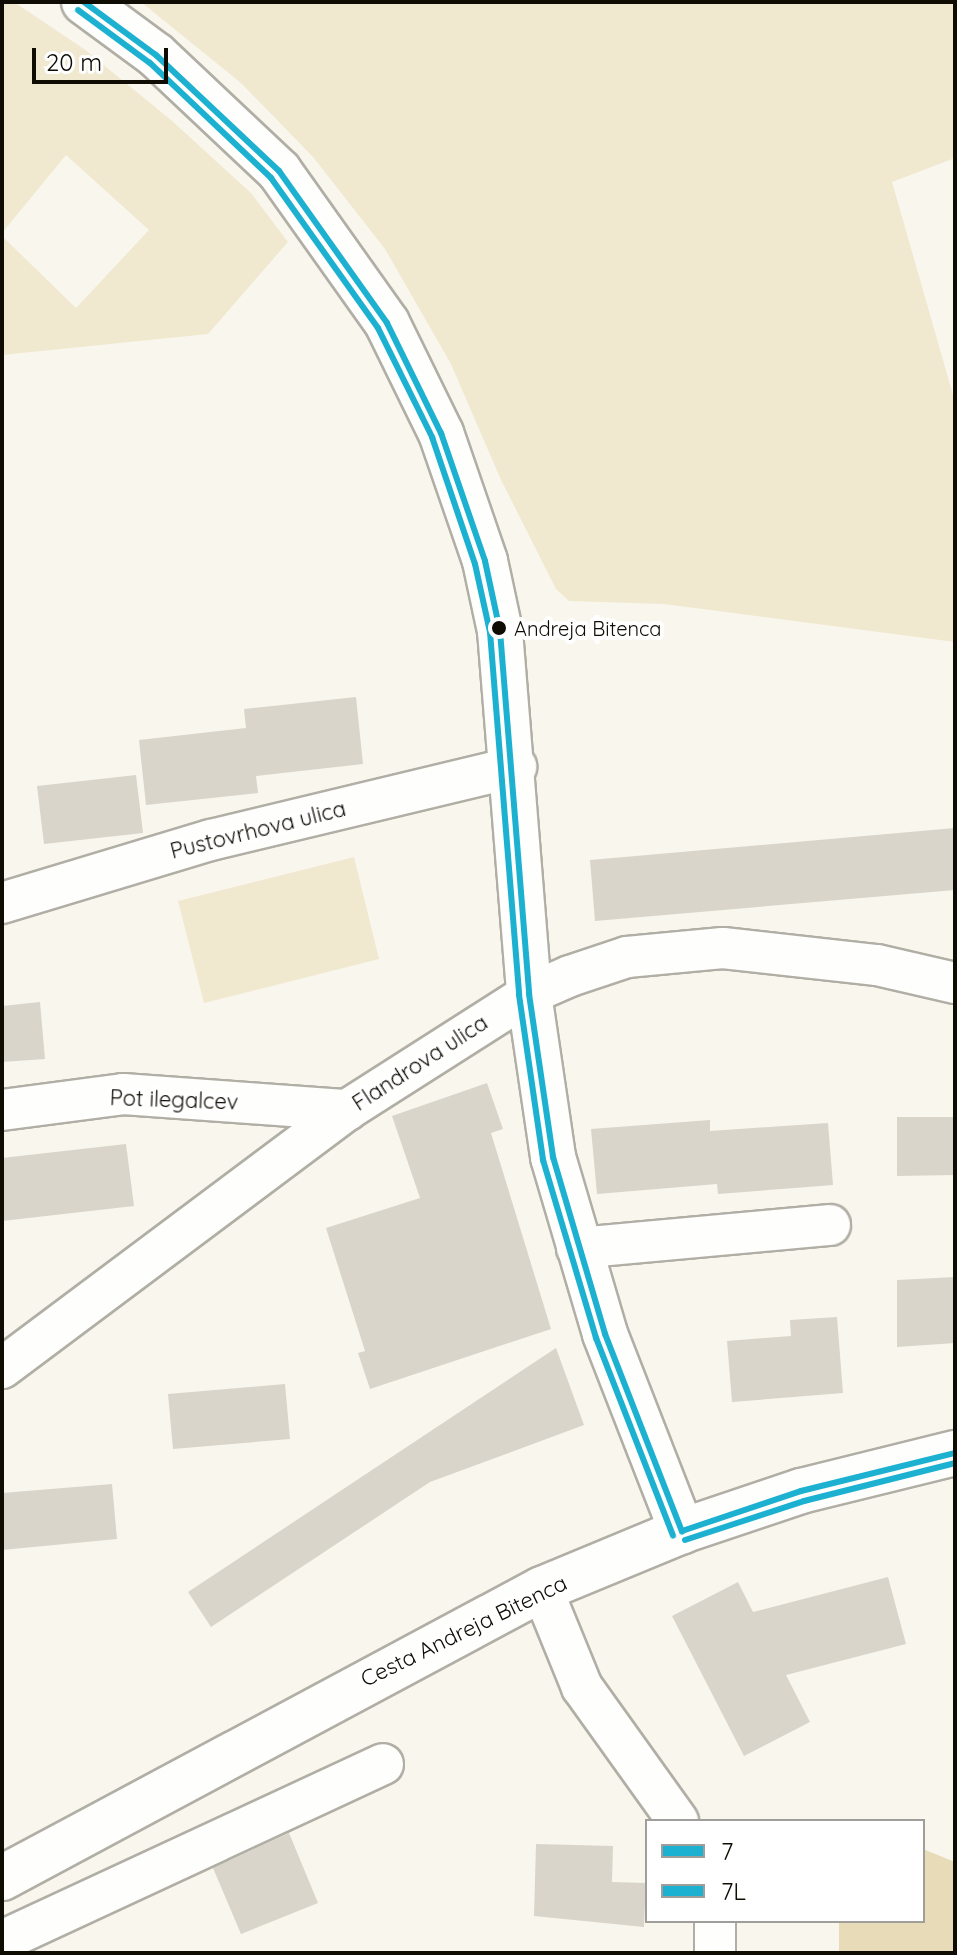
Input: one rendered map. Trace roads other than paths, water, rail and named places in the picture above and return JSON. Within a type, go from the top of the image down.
[{"type":"street","points":[[84,2],[156,55],[279,171],[387,323],[441,433],[485,561],[500,631],[516,767],[529,994],[553,1157],[577,1248],[682,1531]]},
{"type":"street","name":"Pustovrhova ulica","points":[[2,903],[211,840],[516,767]]},
{"type":"street","name":"Flandrova ulica","points":[[2,1368],[347,1110],[529,994],[627,957],[723,948],[877,965],[955,983]]},
{"type":"street","name":"Pot ilegalcev","points":[[2,1110],[123,1094],[347,1110]]},
{"type":"street","points":[[577,1248],[830,1225]]},
{"type":"street","name":"Cesta Andreja Bitenca","points":[[2,1878],[542,1589],[682,1531],[801,1491],[955,1453]]},
{"type":"street","points":[[542,1589],[582,1687],[677,1819]]},
{"type":"street","points":[[2,1941],[383,1764]]},
{"type":"street","points":[[715,1923],[715,1953]]},
{"type":"place","name":"Andreja Bitenca","points":[[499,628]]}]
